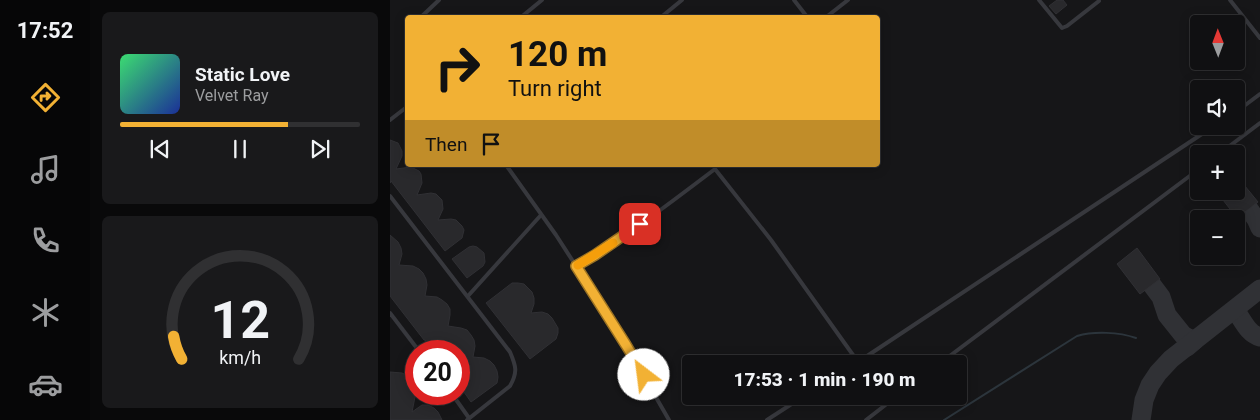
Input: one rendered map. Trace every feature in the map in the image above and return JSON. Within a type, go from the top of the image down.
[{"type":"lane","points":[[423,15],[440,0]]},
{"type":"lane","points":[[524,15],[542,0]]},
{"type":"lane","points":[[664,15],[682,0]]},
{"type":"lane","points":[[794,0],[806,15]]},
{"type":"lane","points":[[829,15],[848,0]]},
{"type":"lane","points":[[1039,0],[1062,28],[1073,22],[1099,0]]},
{"type":"lane","points":[[1230,0],[1260,38]]},
{"type":"lane","points":[[1245,105],[1260,94]]},
{"type":"lane","points":[[390,120],[405,108]]},
{"type":"lane","points":[[1231,145],[1260,123]]},
{"type":"lane","points":[[869,355],[1200,135]]},
{"type":"lane","points":[[507,167],[576,266],[626,345],[669,420]]},
{"type":"lane","points":[[576,266],[640,224],[714,167],[771,240],[851,355]]},
{"type":"lane","points":[[951,355],[1190,176]]},
{"type":"lane","points":[[390,196],[510,352],[514,362],[516,371],[510,386],[468,419],[459,405]]},
{"type":"lane","points":[[468,296],[541,215]]},
{"type":"lane","points":[[390,313],[411,340]]},
{"type":"lane","points":[[767,420],[790,405]]},
{"type":"lane","points":[[866,420],[885,405]]},
{"type":"building","points":[[1057,0],[1063,0],[1067,5],[1056,14],[1049,6]]},
{"type":"building","points":[[390,140],[398,143],[402,151],[402,156],[396,169],[411,167],[421,174],[422,183],[417,195],[436,194],[442,200],[443,209],[438,220],[456,220],[464,230],[462,238],[445,251],[391,181],[390,183]]},
{"type":"building","points":[[1245,186],[1258,202],[1245,212],[1245,210],[1231,210],[1223,200],[1245,200]]},
{"type":"building","points":[[390,235],[398,242],[401,248],[402,254],[399,265],[413,266],[423,273],[427,285],[425,296],[437,297],[447,304],[450,309],[448,326],[467,330],[474,340],[473,357],[484,358],[494,365],[498,377],[497,383],[471,402],[470,340],[424,340],[390,296]]},
{"type":"building","points":[[473,246],[484,253],[485,262],[483,266],[467,278],[452,259]]},
{"type":"building","points":[[1137,248],[1160,279],[1140,294],[1117,264]]},
{"type":"building","points":[[512,283],[524,284],[532,292],[534,304],[531,313],[542,312],[548,314],[558,328],[556,339],[530,359],[486,303]]},
{"type":"building","points":[[390,372],[405,374],[405,405],[413,405],[412,412],[422,405],[428,405],[438,412],[442,420],[390,420]]},
{"type":"waterway","points":[[944,420],[1077,336],[1091,333],[1106,333],[1122,334],[1136,338]]},
{"type":"taxiway","points":[[1249,209],[1260,228]]},
{"type":"taxiway","points":[[1152,285],[1161,297],[1167,315],[1183,335],[1195,340],[1187,347]]},
{"type":"taxiway","points":[[1141,420],[1144,400],[1150,385],[1158,373],[1171,359],[1260,289]]},
{"type":"taxiway","points":[[1238,314],[1250,331],[1260,337]]},
{"type":"slow traffic","points":[[578,265],[613,243]]},
{"type":"route","points":[[640,224],[576,266],[644,375]]}]
